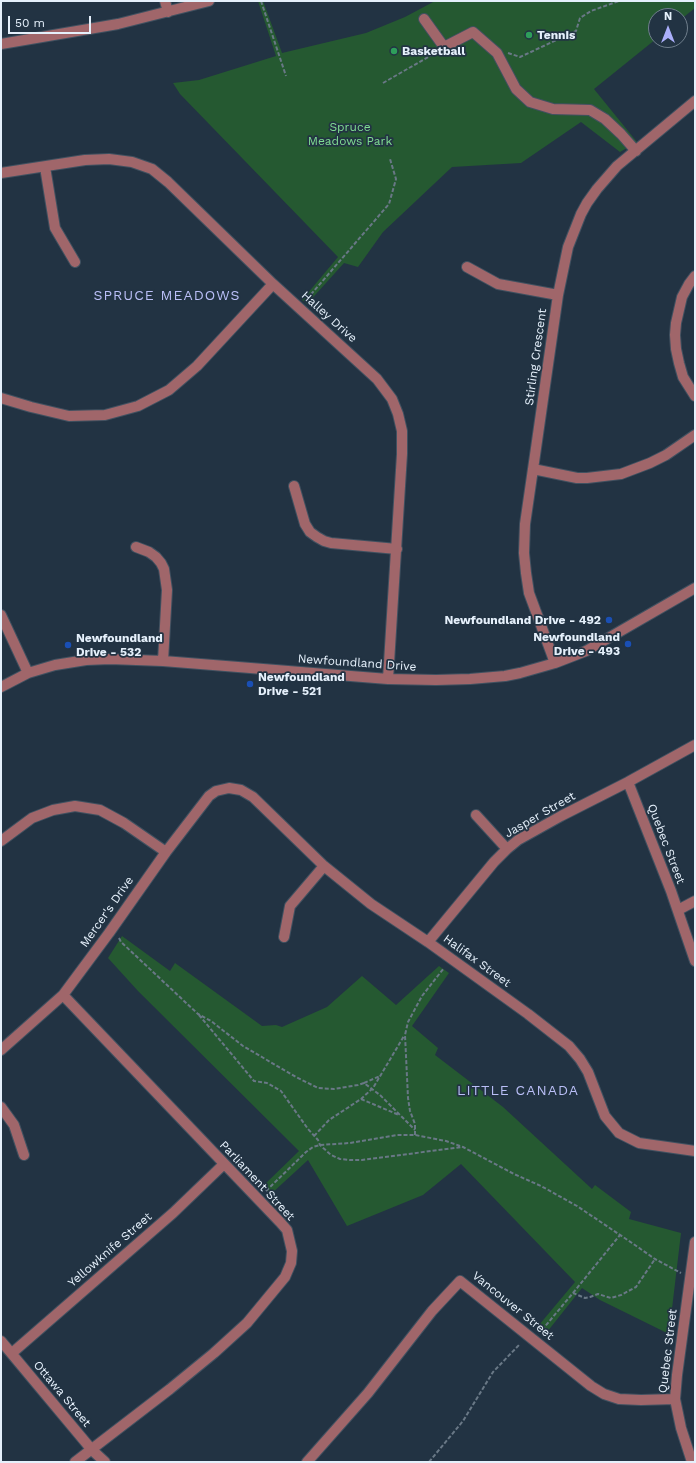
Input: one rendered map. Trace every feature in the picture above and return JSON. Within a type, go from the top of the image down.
[{"type":"street","points":[[165,1],[168,12]]},
{"type":"street","points":[[1,44],[118,24],[209,1]]},
{"type":"street","points":[[424,19],[444,47],[473,32],[497,53],[516,89],[530,102],[553,109],[590,110],[605,119],[636,151]]},
{"type":"street","name":"Stirling Crescent","points":[[555,663],[529,593],[524,553],[525,524],[558,295],[568,248],[580,214],[586,203],[607,178],[636,151],[695,101]]},
{"type":"street","name":"Halley Drive","points":[[1,173],[85,160],[109,159],[132,162],[152,169],[168,182],[273,284],[377,379],[392,400],[398,414],[402,431],[397,549],[388,679]]},
{"type":"street","points":[[45,167],[55,228],[75,262]]},
{"type":"street","points":[[467,267],[498,284],[558,295]]},
{"type":"street","points":[[695,276],[682,297],[675,335],[678,362],[684,377],[695,396]]},
{"type":"street","points":[[1,398],[69,416],[105,415],[138,406],[169,390],[197,366],[273,284]]},
{"type":"street","points":[[533,469],[577,478],[621,474],[661,458],[695,435]]},
{"type":"street","points":[[294,486],[305,524],[310,532],[317,537],[331,543],[397,549]]},
{"type":"street","points":[[136,547],[150,552],[161,563],[164,569],[167,590],[163,661]]},
{"type":"street","name":"Newfoundland Drive","points":[[1,687],[28,673],[55,665],[86,660],[163,661],[388,679],[470,679],[520,673],[555,663],[586,651],[695,588]]},
{"type":"street","points":[[1,615],[28,673]]},
{"type":"street","name":"Jasper Street","points":[[428,942],[494,862],[518,840],[695,745]]},
{"type":"street","name":"Quebec Street","points":[[628,782],[678,910],[695,961]]},
{"type":"street","name":"Mercer's Drive","points":[[1,1050],[63,995],[166,852],[209,796],[216,791],[229,788]]},
{"type":"street","name":"Halifax Street","points":[[229,788],[242,790],[253,797],[324,866],[371,904],[428,942],[528,1014],[569,1046],[580,1059],[588,1072],[605,1116],[619,1133],[639,1143],[695,1151]]},
{"type":"street","points":[[1,841],[32,818],[53,810],[75,806],[100,810],[124,823],[166,852]]},
{"type":"street","points":[[476,815],[507,849]]},
{"type":"street","points":[[284,937],[290,906],[324,866]]},
{"type":"street","points":[[678,910],[695,901]]},
{"type":"street","name":"Parliament Street","points":[[63,995],[287,1230],[292,1251],[291,1263],[285,1277],[247,1323],[214,1353],[170,1389],[75,1462]]},
{"type":"street","points":[[1,1107],[14,1125],[24,1154]]},
{"type":"street","name":"Yellowknife Street","points":[[12,1353],[173,1213],[224,1164]]},
{"type":"street","name":"Quebec Street","points":[[692,1462],[681,1428],[675,1399],[695,1242]]},
{"type":"street","name":"Vancouver Street","points":[[308,1462],[368,1393],[432,1311],[460,1281],[604,1394],[619,1399],[675,1399]]},
{"type":"street","name":"Ottawa Street","points":[[1,1341],[92,1450],[105,1462]]},
{"type":"path","points":[[261,1],[286,76]]},
{"type":"path","points":[[497,53],[512,54],[520,57],[576,32],[580,18],[591,11],[619,1]]},
{"type":"path","points":[[383,83],[444,47]]},
{"type":"path","points":[[307,299],[389,204],[396,179],[390,159]]},
{"type":"path","points":[[118,938],[198,1014],[254,1081],[267,1083],[281,1091],[301,1121],[331,1156],[350,1160],[439,1151],[462,1147]]},
{"type":"path","points":[[116,941],[121,942]]},
{"type":"path","points":[[415,1135],[415,1124],[410,1111],[408,1098],[405,1035],[408,1022],[422,996],[444,968]]},
{"type":"path","points":[[198,1014],[211,1021],[253,1052],[318,1088],[334,1090],[358,1085],[380,1076]]},
{"type":"path","points":[[314,1136],[329,1120],[361,1099],[373,1088],[405,1035]]},
{"type":"path","points":[[364,1083],[373,1088],[415,1130]]},
{"type":"path","points":[[361,1099],[400,1115]]},
{"type":"path","points":[[266,1191],[306,1152],[320,1145],[350,1143],[397,1135],[415,1135],[462,1147],[541,1186],[577,1206],[655,1260],[674,1270],[691,1275]]},
{"type":"path","points":[[542,1330],[620,1235]]},
{"type":"path","points":[[573,1293],[584,1298],[598,1294],[611,1298],[621,1295],[636,1287],[655,1260]]},
{"type":"path","points":[[428,1462],[463,1421],[493,1372],[520,1344]]},
{"type":"green space","name":"Spruce Meadows Park","points":[[258,1],[263,1],[282,53],[366,33],[405,17],[435,1],[695,1],[695,8],[688,14],[688,8],[648,8],[648,45],[594,89],[637,142],[620,152],[581,122],[521,163],[452,167],[383,232],[358,267],[344,263],[307,304],[302,300],[338,257],[180,94],[173,83],[199,80],[276,56]]},
{"type":"green space","points":[[122,936],[170,971],[175,963],[262,1026],[276,1025],[282,1027],[327,1007],[362,976],[396,1005],[439,966],[449,973],[412,1026],[438,1048],[435,1055],[503,1107],[592,1189],[595,1185],[631,1212],[629,1219],[681,1233],[669,1334],[600,1300],[582,1288],[547,1332],[539,1325],[575,1282],[461,1164],[423,1195],[347,1226],[308,1160],[271,1194],[263,1186],[299,1151],[138,991],[108,958]]},
{"type":"place","name":"Tennis","points":[[529,35]]},
{"type":"place","name":"Basketball","points":[[394,51]]},
{"type":"place","name":"Newfoundland Drive - 492","points":[[609,620]]},
{"type":"place","name":"Newfoundland Drive - 493","points":[[628,644]]},
{"type":"place","name":"Newfoundland Drive - 532","points":[[68,645]]},
{"type":"place","name":"Newfoundland Drive - 521","points":[[250,684]]},
{"type":"district","name":"SPRUCE MEADOWS","points":[[167,296]]},
{"type":"district","name":"LITTLE CANADA","points":[[518,1091]]}]
